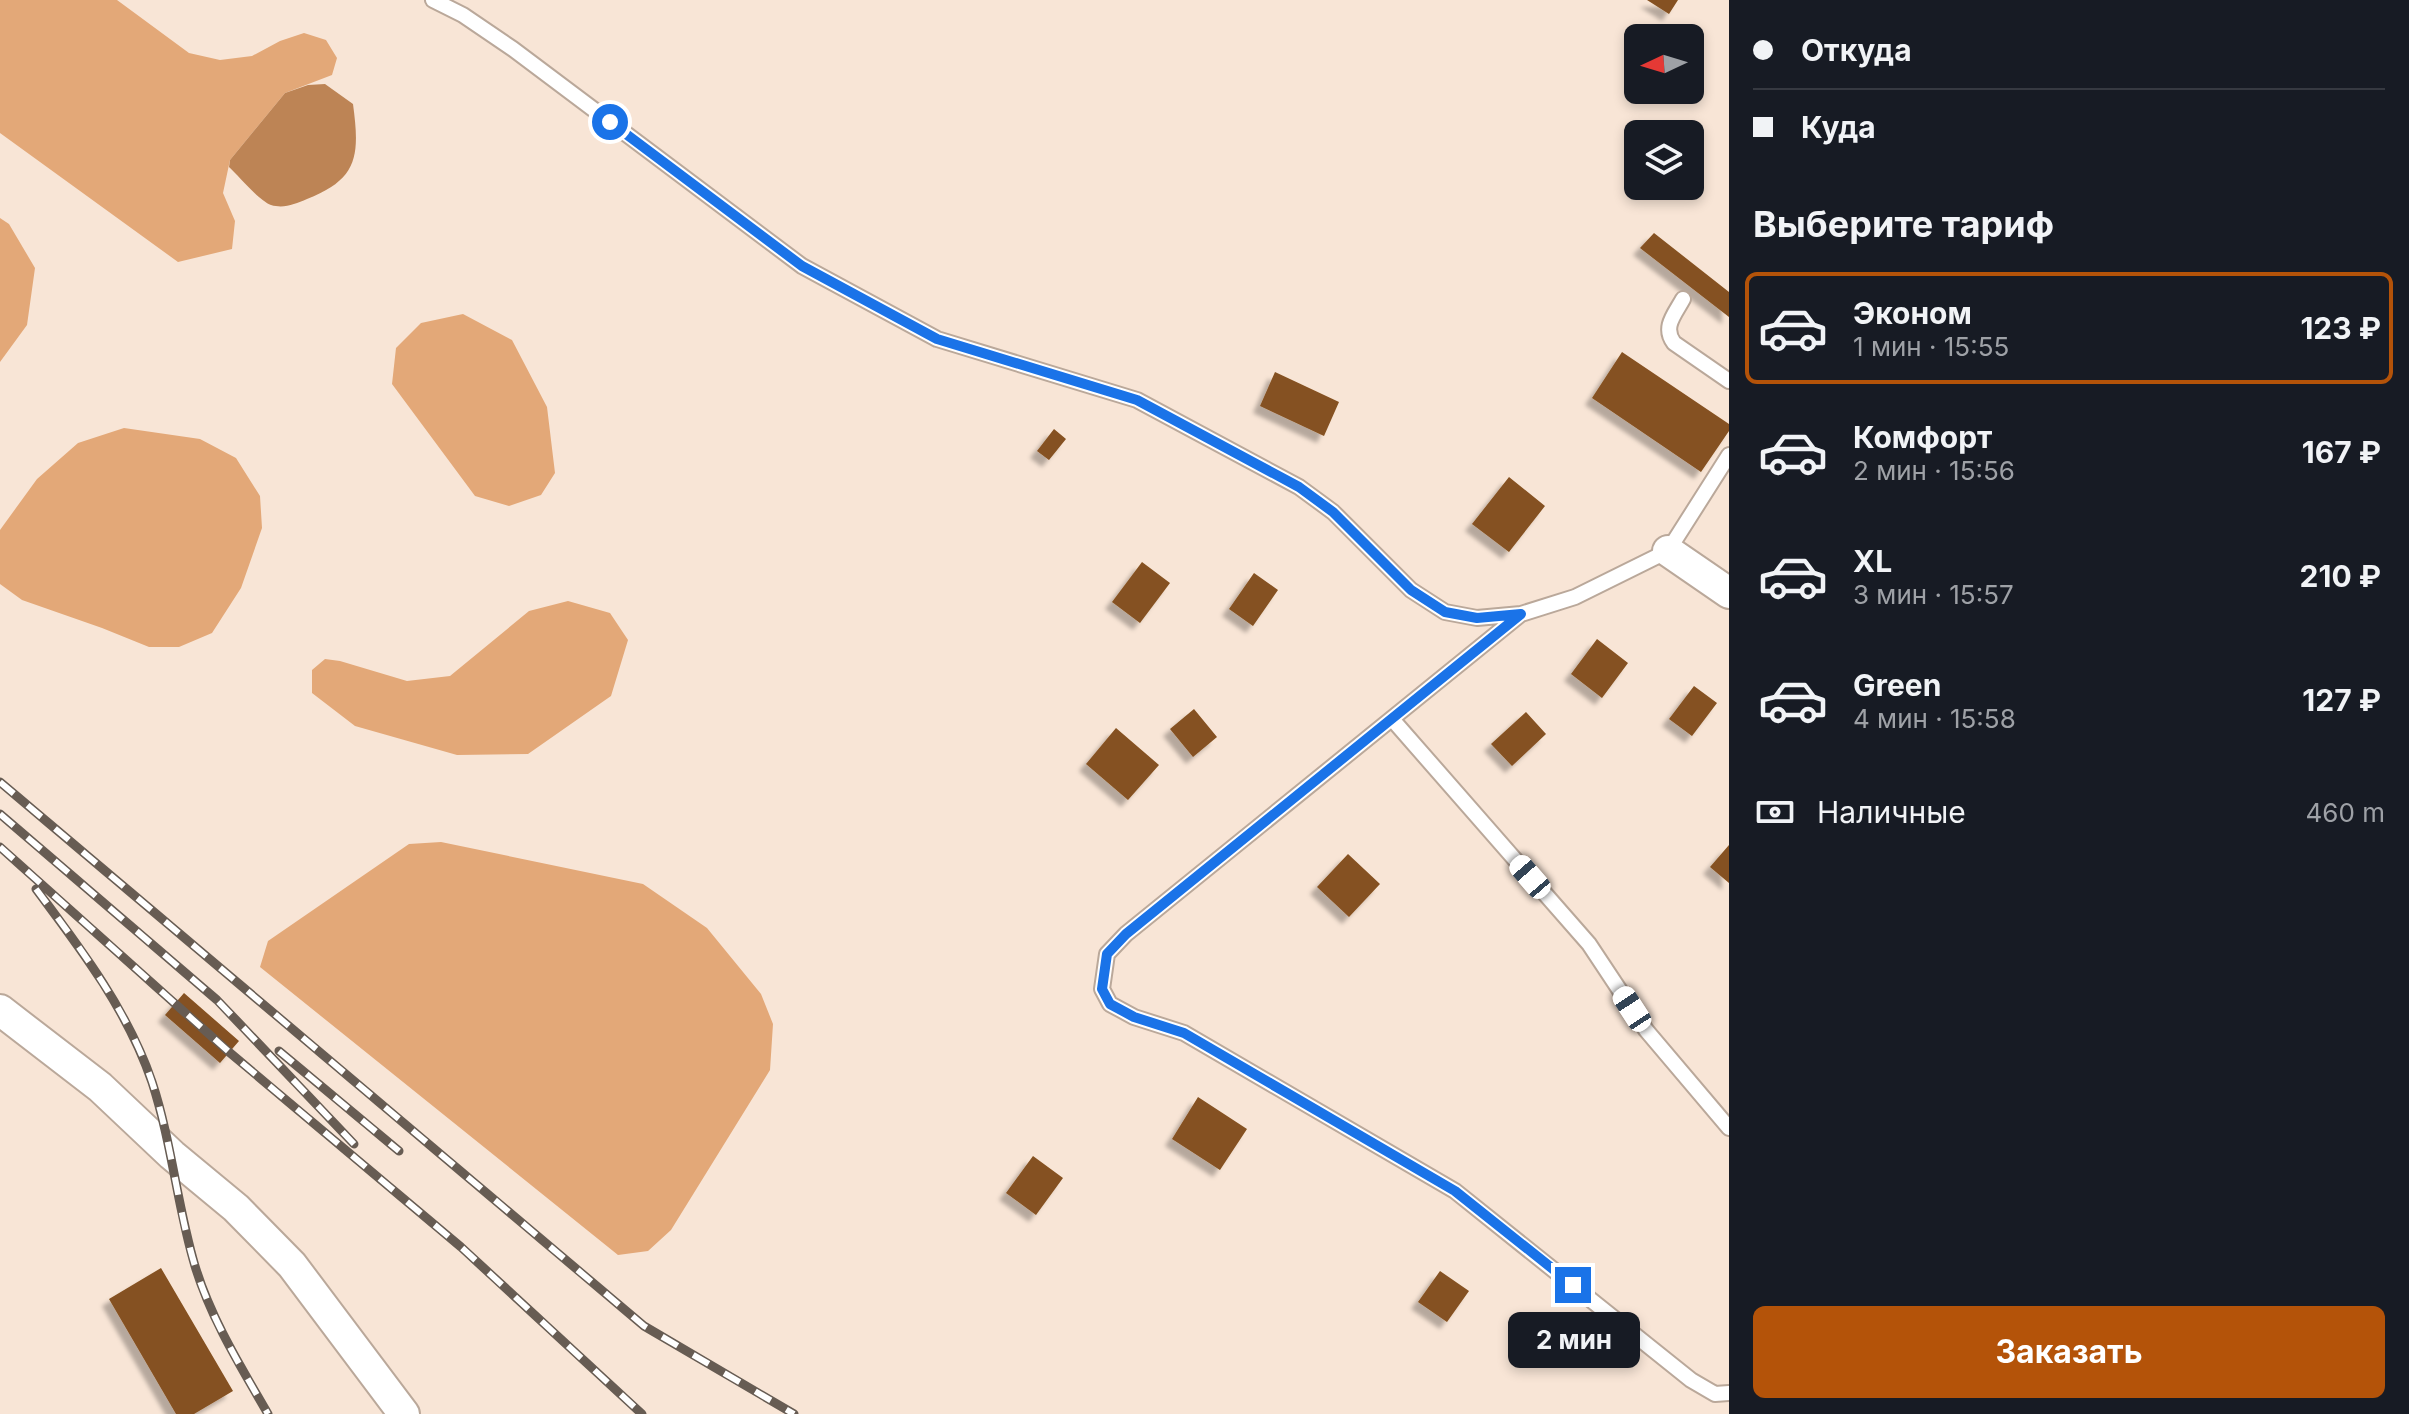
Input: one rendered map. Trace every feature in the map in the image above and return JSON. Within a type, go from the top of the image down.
[{"type":"street","points":[[1668,551],[1729,593]]},
{"type":"street","points":[[0,1010],[100,1087],[172,1155],[236,1208],[292,1265],[404,1414]]},
{"type":"lane","points":[[433,0],[463,15],[513,49],[802,266],[937,339],[1137,400],[1299,487],[1333,512],[1411,590],[1445,612],[1477,618],[1521,614],[1575,597],[1668,551],[1729,455]]},
{"type":"lane","points":[[1683,299],[1667,326],[1668,336],[1729,381]]},
{"type":"lane","points":[[1521,614],[1126,934],[1107,954],[1102,989],[1110,1004],[1134,1017],[1184,1033],[1210,1047],[1455,1191],[1691,1380],[1715,1394],[1729,1393]]},
{"type":"lane","points":[[1392,719],[1589,944],[1646,1030],[1729,1128]]},
{"type":"shaded area","points":[[0,0],[117,0],[189,53],[220,60],[252,56],[304,33],[326,40],[337,58],[332,75],[285,93],[230,160],[223,193],[235,221],[232,249],[178,262],[0,133]]},
{"type":"shaded area","points":[[325,84],[353,104],[356,138],[352,164],[337,183],[303,201],[280,206],[266,203],[229,167],[230,160],[285,93],[308,85]]},
{"type":"shaded area","points":[[0,218],[9,224],[35,268],[27,325],[0,362]]},
{"type":"shaded area","points":[[463,314],[512,340],[547,407],[555,473],[541,495],[509,506],[475,496],[392,384],[396,348],[421,323]]},
{"type":"shaded area","points":[[124,428],[200,439],[236,458],[260,496],[262,528],[241,588],[212,633],[179,647],[149,647],[22,600],[0,584],[0,530],[37,479],[78,443]]},
{"type":"shaded area","points":[[568,601],[610,613],[628,640],[611,696],[528,754],[457,755],[355,726],[312,693],[312,670],[325,659],[407,681],[450,676],[529,611]]},
{"type":"shaded area","points":[[441,842],[643,884],[707,928],[761,994],[773,1024],[770,1070],[671,1230],[648,1251],[618,1255],[260,967],[268,941],[409,844]]},
{"type":"building","points":[[1647,0],[1678,0],[1669,14]]},
{"type":"building","points":[[1654,233],[1729,292],[1729,317],[1640,248]]},
{"type":"building","points":[[1622,352],[1729,424],[1729,431],[1701,472],[1592,398]]},
{"type":"building","points":[[1275,372],[1339,402],[1324,436],[1260,406]]},
{"type":"building","points":[[1054,429],[1066,439],[1049,460],[1037,451]]},
{"type":"building","points":[[1509,477],[1545,506],[1509,552],[1472,524]]},
{"type":"building","points":[[1142,562],[1170,583],[1140,623],[1112,602]]},
{"type":"building","points":[[1254,573],[1278,590],[1253,626],[1229,609]]},
{"type":"building","points":[[1597,639],[1628,663],[1602,698],[1571,674]]},
{"type":"building","points":[[1694,686],[1717,703],[1692,736],[1669,719]]},
{"type":"building","points":[[1194,709],[1217,737],[1193,757],[1170,729]]},
{"type":"building","points":[[1526,712],[1546,734],[1512,766],[1491,744]]},
{"type":"building","points":[[1116,728],[1159,765],[1128,800],[1086,764]]},
{"type":"building","points":[[1729,845],[1729,883],[1710,867]]},
{"type":"building","points":[[1348,854],[1380,884],[1349,917],[1317,887]]},
{"type":"building","points":[[184,993],[239,1041],[220,1063],[165,1015]]},
{"type":"building","points":[[1198,1097],[1247,1129],[1220,1170],[1172,1139]]},
{"type":"building","points":[[1033,1156],[1063,1178],[1036,1215],[1006,1193]]},
{"type":"building","points":[[161,1268],[233,1391],[194,1414],[176,1414],[109,1299]]},
{"type":"building","points":[[1440,1271],[1469,1291],[1447,1322],[1418,1302]]},
{"type":"railway","points":[[0,782],[644,1326],[794,1414]]},
{"type":"railway","points":[[0,814],[217,1000],[354,1144]]},
{"type":"railway","points":[[0,847],[229,1052],[461,1247],[642,1414]]},
{"type":"railway","points":[[36,889],[102,981],[142,1056],[159,1105],[189,1243],[202,1286],[227,1342],[268,1414]]},
{"type":"railway","points":[[279,1051],[399,1151]]},
{"type":"route","points":[[610,122],[802,266],[937,339],[1137,400],[1299,487],[1333,512],[1411,590],[1445,612],[1477,618],[1521,614],[1126,934],[1107,954],[1102,989],[1110,1004],[1134,1017],[1184,1033],[1455,1191],[1573,1285]]}]
